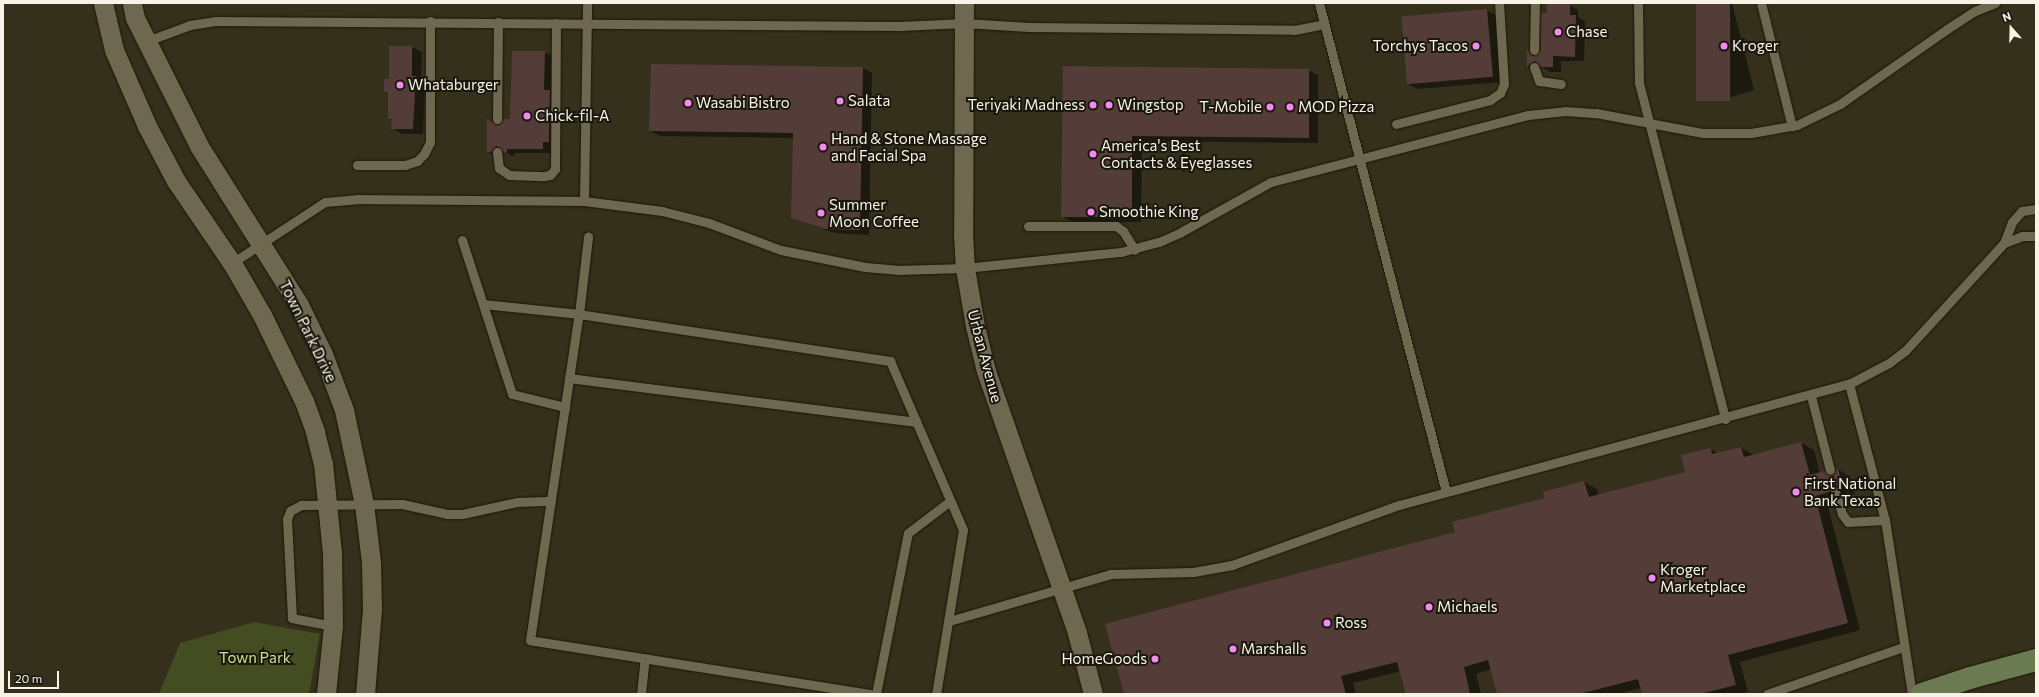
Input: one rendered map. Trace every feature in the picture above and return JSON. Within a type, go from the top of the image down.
[{"type":"street","points":[[103,3],[114,50],[147,126],[176,181],[232,263],[304,401],[323,463],[328,504],[333,626],[326,694]]},
{"type":"street","name":"Town Park Drive","points":[[132,3],[135,18],[147,41],[172,98],[199,146],[299,305],[325,361],[344,410],[364,504],[371,562],[372,609],[365,694]]},
{"type":"street","name":"Urban Avenue","points":[[964,3],[965,268],[986,371],[1077,633],[1093,694]]},
{"type":"street","points":[[1922,694],[1970,678],[2036,660]]},
{"type":"lane","points":[[584,201],[587,3]]},
{"type":"lane","points":[[1319,3],[1446,492]]},
{"type":"lane","points":[[1396,124],[1490,100],[1500,93],[1504,84],[1499,3]]},
{"type":"lane","points":[[1534,50],[1535,3]]},
{"type":"lane","points":[[1638,3],[1639,83],[1648,124],[1725,419]]},
{"type":"lane","points":[[1761,3],[1792,126]]},
{"type":"lane","points":[[232,263],[325,202],[357,199],[584,201],[662,211],[709,223],[781,250],[865,267],[897,270],[965,268],[1135,250],[1181,232],[1271,182],[1545,112],[1596,113],[1648,124],[1720,133],[1751,133],[1792,126],[1840,104],[1958,22],[1995,3]]},
{"type":"lane","points":[[147,41],[190,25],[215,21],[430,21],[586,24],[900,26],[964,23],[1028,27],[1294,30],[1324,24]]},
{"type":"lane","points":[[357,165],[405,165],[417,161],[424,154],[430,142],[430,21]]},
{"type":"lane","points":[[497,119],[498,22]]},
{"type":"lane","points":[[497,152],[499,168],[510,175],[544,176],[550,175],[555,169],[556,23]]},
{"type":"lane","points":[[1534,67],[1539,81],[1562,84]]},
{"type":"lane","points":[[949,621],[1111,574],[1193,572],[1232,565],[1358,519],[1446,492],[1811,396],[1849,384],[1889,364],[1905,351],[2004,244],[2012,222],[2022,211],[2036,210]]},
{"type":"lane","points":[[1028,226],[1116,226],[1123,231],[1135,250]]},
{"type":"lane","points":[[2004,244],[2022,236],[2036,236]]},
{"type":"lane","points":[[588,237],[579,314],[530,640],[645,658],[831,691],[870,694]]},
{"type":"lane","points":[[462,240],[512,394],[565,407]]},
{"type":"lane","points":[[483,304],[579,314],[890,361],[963,530],[936,694]]},
{"type":"lane","points":[[569,378],[916,422]]},
{"type":"lane","points":[[1849,384],[1885,520],[1903,647],[1912,694]]},
{"type":"lane","points":[[1811,396],[1830,470]]},
{"type":"lane","points":[[1836,491],[1842,514],[1848,522],[1885,520]]},
{"type":"lane","points":[[333,626],[292,618],[287,518],[290,512],[301,505],[402,504],[447,514],[462,514],[517,502],[551,501]]},
{"type":"lane","points":[[876,694],[908,533],[950,501]]},
{"type":"lane","points":[[1767,694],[1903,647]]},
{"type":"lane","points":[[641,694],[645,658]]},
{"type":"green space","name":"Town Park","points":[[254,622],[320,634],[309,694],[159,694],[180,643]]},
{"type":"building","name":"Chase","points":[[1547,3],[1570,4],[1570,15],[1576,15],[1575,57],[1553,56],[1553,67],[1540,67],[1535,61],[1527,67],[1527,49],[1533,56],[1541,50],[1541,13],[1547,13]]},
{"type":"building","name":"Kroger","points":[[1696,3],[1730,3],[1730,101],[1696,101]]},
{"type":"building","points":[[1487,9],[1493,77],[1407,84],[1401,16]]},
{"type":"building","name":"Whataburger","points":[[389,46],[412,46],[412,76],[416,76],[413,129],[391,129],[392,119],[388,119],[388,92],[384,92],[384,79],[389,79]]},
{"type":"building","name":"Chick-fil-A","points":[[512,51],[545,51],[544,90],[550,90],[549,142],[543,142],[543,149],[507,149],[507,153],[503,152],[497,146],[491,152],[487,152],[487,119],[497,125],[503,119],[510,119]]},
{"type":"building","points":[[651,64],[863,67],[860,230],[825,229],[791,218],[793,133],[649,131]]},
{"type":"building","points":[[1063,66],[1309,69],[1309,138],[1132,136],[1132,217],[1061,217]]},
{"type":"building","name":"Kroger Marketplace","points":[[1801,442],[1810,475],[1824,471],[1831,476],[1838,468],[1843,489],[1834,485],[1829,492],[1815,496],[1848,623],[1728,655],[1736,685],[1700,694],[1642,694],[1638,679],[1579,694],[1497,694],[1488,660],[1464,667],[1470,694],[1406,694],[1397,662],[1341,676],[1346,694],[1124,694],[1105,624],[1455,532],[1452,522],[1544,498],[1543,492],[1584,481],[1589,497],[1685,472],[1681,455],[1711,448],[1712,454],[1741,447],[1744,457]]},
{"type":"place","name":"Chase","points":[[1558,32]]},
{"type":"place","name":"Torchys Tacos","points":[[1476,46]]},
{"type":"place","name":"Kroger","points":[[1724,46]]},
{"type":"place","name":"Whataburger","points":[[400,85]]},
{"type":"place","name":"Salata","points":[[840,101]]},
{"type":"place","name":"Wasabi Bistro","points":[[688,103]]},
{"type":"place","name":"Teriyaki Madness","points":[[1093,105]]},
{"type":"place","name":"Wingstop","points":[[1109,105]]},
{"type":"place","name":"T-Mobile","points":[[1270,107]]},
{"type":"place","name":"MOD Pizza","points":[[1290,107]]},
{"type":"place","name":"Chick-fil-A","points":[[527,116]]},
{"type":"place","name":"Hand & Stone Massage and Facial Spa","points":[[823,147]]},
{"type":"place","name":"America's Best Contacts & Eyeglasses","points":[[1093,154]]},
{"type":"place","name":"Smoothie King","points":[[1091,212]]},
{"type":"place","name":"Summer Moon Coffee","points":[[821,213]]},
{"type":"place","name":"First National Bank Texas","points":[[1796,492]]},
{"type":"place","name":"Kroger Marketplace","points":[[1652,578]]},
{"type":"place","name":"Michaels","points":[[1429,607]]},
{"type":"place","name":"Ross","points":[[1327,623]]},
{"type":"place","name":"Marshalls","points":[[1233,649]]},
{"type":"place","name":"HomeGoods","points":[[1155,659]]}]
